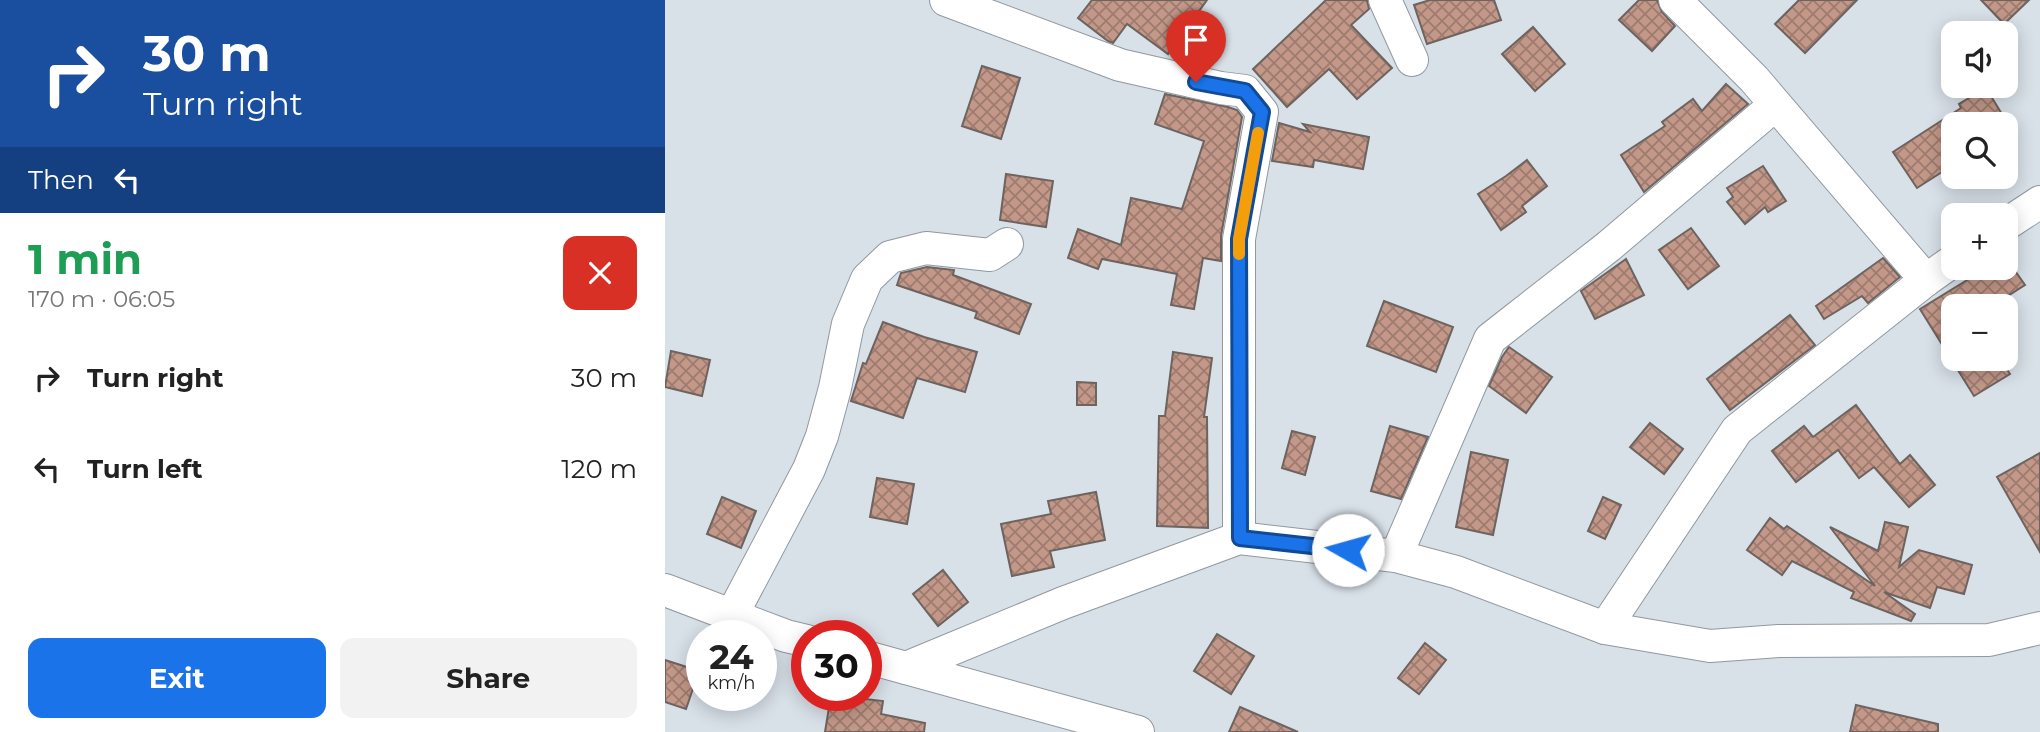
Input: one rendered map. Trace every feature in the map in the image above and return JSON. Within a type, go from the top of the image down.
[{"type":"street","points":[[946,0],[1120,65],[1245,91],[1262,112],[1239,239],[1240,538]]},
{"type":"street","points":[[1385,0],[1412,60]]},
{"type":"street","points":[[1675,0],[1754,79],[1926,280]]},
{"type":"street","points":[[1396,556],[1490,339],[1609,246],[1775,105]]},
{"type":"street","points":[[2018,216],[2040,201]]},
{"type":"street","points":[[732,615],[809,469],[823,436],[848,324],[867,279],[890,257],[926,248],[990,255],[1007,244]]},
{"type":"street","points":[[1605,628],[1737,430],[1941,269]]},
{"type":"street","points":[[906,668],[1063,603],[1240,538],[1396,556],[1456,572],[1605,628],[1710,646],[1779,641],[1989,640],[2040,628]]},
{"type":"street","points":[[665,590],[791,635]]},
{"type":"street","points":[[882,661],[1138,732]]},
{"type":"building","points":[[1092,0],[1207,0],[1168,54],[1127,24],[1113,43],[1108,41],[1078,18]]},
{"type":"building","points":[[1326,0],[1367,0],[1369,9],[1351,25],[1392,68],[1357,99],[1329,69],[1287,107],[1253,69]]},
{"type":"building","points":[[1430,0],[1494,0],[1501,20],[1427,44],[1414,5]]},
{"type":"building","points":[[1639,0],[1657,0],[1662,12],[1675,26],[1652,51],[1619,20]]},
{"type":"building","points":[[1799,0],[1857,0],[1805,53],[1775,24]]},
{"type":"building","points":[[1981,0],[2029,0],[2007,21],[2001,21]]},
{"type":"building","points":[[1533,27],[1565,64],[1535,91],[1502,54]]},
{"type":"building","points":[[982,66],[1020,78],[1001,139],[962,126]]},
{"type":"building","points":[[1726,84],[1748,104],[1644,192],[1621,155],[1665,126],[1662,122],[1693,99],[1702,111]]},
{"type":"building","points":[[1165,94],[1228,107],[1237,110],[1242,117],[1221,236],[1221,261],[1203,258],[1194,309],[1171,305],[1177,274],[1102,259],[1098,269],[1068,258],[1078,229],[1121,245],[1131,198],[1182,209],[1204,141],[1155,124]]},
{"type":"building","points":[[1969,98],[1992,98],[2001,112],[1955,112],[1961,108],[1959,104]]},
{"type":"building","points":[[1941,121],[1941,173],[1917,188],[1893,152]]},
{"type":"building","points":[[1279,123],[1310,132],[1303,124],[1369,137],[1363,169],[1314,160],[1313,167],[1272,161]]},
{"type":"building","points":[[1527,160],[1547,186],[1522,206],[1526,212],[1501,230],[1478,194]]},
{"type":"building","points":[[1763,166],[1786,201],[1768,212],[1765,207],[1745,224],[1727,202],[1733,197],[1727,188]]},
{"type":"building","points":[[1006,174],[1053,181],[1046,227],[1000,220]]},
{"type":"building","points":[[1691,228],[1719,266],[1688,289],[1659,250]]},
{"type":"building","points":[[1883,258],[1900,277],[1868,303],[1862,296],[1824,319],[1816,306]]},
{"type":"building","points":[[1626,259],[1644,295],[1595,319],[1581,291]]},
{"type":"building","points":[[927,267],[954,270],[953,275],[1031,304],[1019,334],[975,318],[977,312],[897,285],[901,273]]},
{"type":"building","points":[[2018,275],[2025,285],[2011,294],[1944,294],[1967,280],[2018,280]]},
{"type":"building","points":[[1941,296],[1941,343],[1920,309]]},
{"type":"building","points":[[1384,301],[1453,327],[1436,372],[1367,346]]},
{"type":"building","points":[[1790,315],[1815,345],[1730,410],[1707,379]]},
{"type":"building","points":[[883,322],[977,352],[965,392],[917,378],[903,418],[851,401],[863,363],[866,364]]},
{"type":"building","points":[[1509,347],[1552,377],[1526,413],[1489,386]]},
{"type":"building","points":[[671,351],[710,360],[702,396],[665,387]]},
{"type":"building","points":[[1173,352],[1212,358],[1204,417],[1207,417],[1208,528],[1157,526],[1159,416],[1165,416]]},
{"type":"building","points":[[1958,371],[2008,371],[2010,374],[1974,396]]},
{"type":"building","points":[[1077,382],[1096,383],[1096,405],[1077,405]]},
{"type":"building","points":[[1856,405],[1900,464],[1910,455],[1935,485],[1909,507],[1874,467],[1859,478],[1838,450],[1796,482],[1772,451],[1804,426],[1813,437]]},
{"type":"building","points":[[1650,423],[1683,449],[1664,474],[1630,447]]},
{"type":"building","points":[[1390,426],[1428,437],[1401,499],[1371,491]]},
{"type":"building","points":[[1292,431],[1315,437],[1305,475],[1282,468]]},
{"type":"building","points":[[1471,452],[1508,460],[1493,535],[1456,527]]},
{"type":"building","points":[[2040,453],[2040,552],[1997,477]]},
{"type":"building","points":[[877,478],[914,484],[907,524],[870,517]]},
{"type":"building","points":[[1096,492],[1105,540],[1050,551],[1054,567],[1012,576],[1001,524],[1051,514],[1048,501]]},
{"type":"building","points":[[722,497],[756,511],[741,548],[707,534]]},
{"type":"building","points":[[1603,497],[1621,505],[1605,539],[1588,531]]},
{"type":"building","points":[[1770,518],[1784,529],[1787,526],[1875,586],[1830,527],[1878,551],[1885,522],[1908,527],[1899,567],[1919,550],[1972,565],[1964,594],[1937,587],[1930,608],[1884,592],[1915,614],[1911,621],[1851,598],[1854,592],[1792,561],[1782,575],[1747,550]]},
{"type":"building","points":[[943,570],[968,602],[938,626],[913,594]]},
{"type":"building","points":[[1217,634],[1254,656],[1231,694],[1194,671]]},
{"type":"building","points":[[1425,643],[1446,660],[1419,694],[1398,678]]},
{"type":"building","points":[[665,660],[686,667],[686,709],[665,702]]},
{"type":"building","points":[[1856,705],[1938,724],[1938,732],[1850,732]]},
{"type":"building","points":[[1240,707],[1298,732],[1229,732]]},
{"type":"building","points":[[828,711],[881,711],[881,714],[925,723],[924,732],[825,732]]},
{"type":"slow traffic","points":[[1239,254],[1239,239],[1258,133]]},
{"type":"route","points":[[1196,82],[1245,91],[1262,112],[1239,239],[1240,538],[1348,550]]}]
